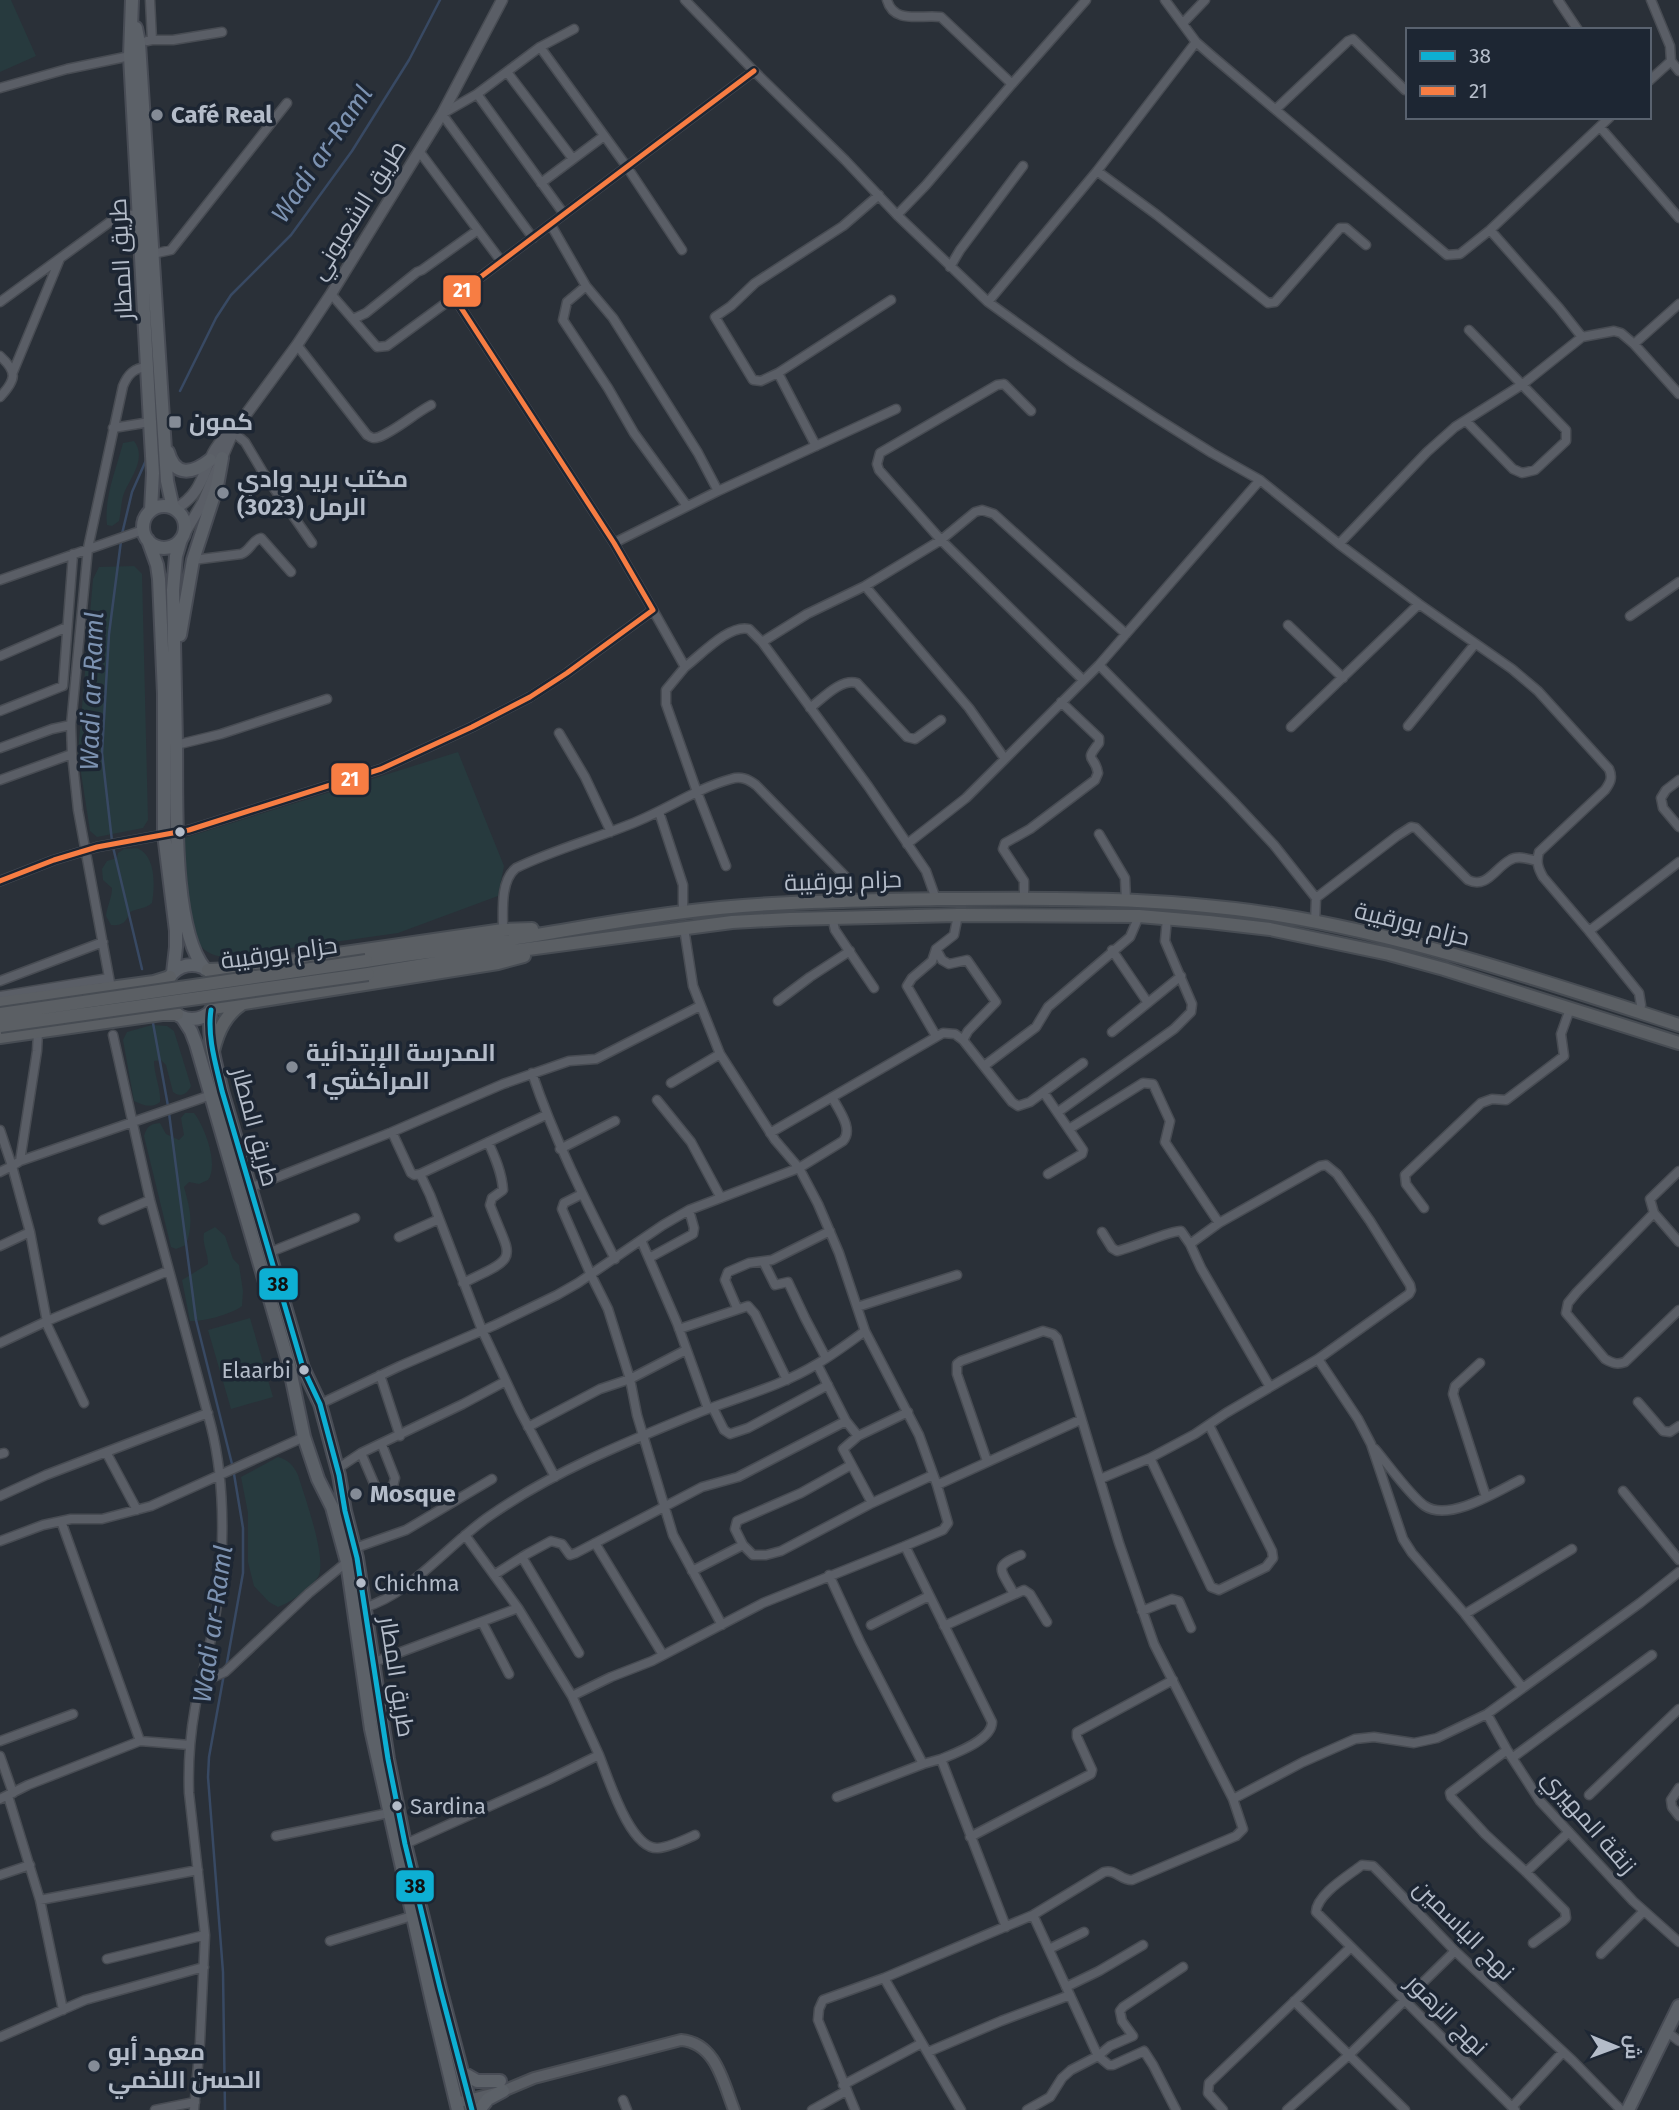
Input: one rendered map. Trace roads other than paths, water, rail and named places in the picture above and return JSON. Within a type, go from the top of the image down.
[{"type":"highway","name":"حزام بورقيبة","points":[[0,1026],[367,967],[570,929],[683,912],[744,905],[936,899],[1126,900],[1211,906],[1315,922],[1451,954],[1679,1025]]},
{"type":"highway","name":"حزام بورقيبة","points":[[0,1014],[732,922],[958,915],[1139,916],[1270,929],[1356,947],[1444,969],[1679,1043]]},
{"type":"highway","points":[[206,970],[233,969],[503,930],[570,929]]},
{"type":"highway","points":[[212,1009],[498,963],[570,943]]},
{"type":"highway","points":[[0,1003],[110,983],[154,982],[171,975]]},
{"type":"highway","points":[[213,1051],[224,1021],[234,1009],[245,1002]]},
{"type":"highway","points":[[0,1037],[162,1014],[179,1016]]},
{"type":"main road","name":"طريق المطار","points":[[132,3],[138,45],[147,255],[147,367],[153,484],[151,510]]},
{"type":"main road","name":"طريق المطار","points":[[138,45],[139,214],[147,255],[167,481],[174,508]]},
{"type":"main road","points":[[165,442],[171,463],[180,470],[192,470],[216,459],[217,486],[193,560],[181,627],[175,695]]},
{"type":"main road","points":[[174,508],[162,506],[151,510],[145,519],[146,535],[159,579],[170,833],[176,931],[176,947],[165,996],[168,1004],[179,1016],[196,1019],[205,1016],[212,1009],[219,994],[218,985],[193,948],[187,930],[170,833],[176,745],[173,590],[176,556],[185,528],[184,521],[174,508]]},
{"type":"main road","points":[[146,535],[152,545],[165,548],[177,544],[182,537]]},
{"type":"main road","points":[[171,975],[190,965],[206,970]]},
{"type":"main road","name":"طريق المطار","points":[[212,1009],[209,1021],[226,1128],[289,1365],[304,1437],[318,1479],[353,1556]]},
{"type":"main road","name":"طريق المطار","points":[[179,1016],[191,1031],[211,1095],[226,1128]]},
{"type":"main road","name":"طريق المطار","points":[[244,1190],[268,1253],[303,1367],[317,1399],[338,1472],[368,1665],[388,1759],[412,1916],[463,2101]]},
{"type":"main road","points":[[296,1399],[317,1399]]},
{"type":"main road","points":[[318,1479],[331,1478],[338,1472]]},
{"type":"main road","name":"طريق المطار","points":[[368,1665],[371,1729],[389,1814],[401,1846],[463,2073],[463,2101]]},
{"type":"main road","points":[[1628,2110],[1679,2006]]},
{"type":"main road","points":[[463,2101],[501,2086],[669,2041],[687,2040],[703,2047],[711,2056],[734,2110]]},
{"type":"main road","points":[[463,2073],[477,2081],[501,2086]]},
{"type":"main road","points":[[479,2110],[501,2086]]},
{"type":"street","points":[[138,45],[150,0]]},
{"type":"street","name":"طريق الشعبوني","points":[[182,537],[203,502],[218,444],[233,432],[331,294],[442,114],[502,0]]},
{"type":"street","points":[[685,0],[845,159],[897,215],[988,302],[1074,364],[1153,416],[1260,480],[1339,544],[1512,669],[1538,691],[1611,773],[1611,781],[1605,790],[1539,852],[1537,862],[1542,877],[1639,993],[1640,1012]]},
{"type":"street","points":[[887,0],[890,9],[900,16],[941,18],[1012,84]]},
{"type":"street","points":[[897,215],[1086,0]]},
{"type":"street","points":[[1165,0],[1196,42],[1447,255],[1460,254],[1489,230],[1608,119]]},
{"type":"street","points":[[1183,23],[1205,0]]},
{"type":"street","points":[[1558,0],[1577,28]]},
{"type":"street","points":[[1651,0],[1670,46],[1671,61],[1679,71]]},
{"type":"street","points":[[533,238],[442,114],[477,94],[540,47],[574,29]]},
{"type":"street","points":[[0,88],[138,45],[222,32]]},
{"type":"street","points":[[1276,109],[1353,39],[1405,90]]},
{"type":"street","points":[[988,302],[1097,171],[1196,42]]},
{"type":"street","points":[[540,47],[628,167],[682,250]]},
{"type":"street","points":[[1651,78],[1671,61]]},
{"type":"street","points":[[331,294],[377,347],[387,346],[754,71]]},
{"type":"street","points":[[507,72],[573,159]]},
{"type":"street","points":[[477,94],[565,214]]},
{"type":"street","points":[[147,255],[171,250],[288,103]]},
{"type":"street","points":[[1600,127],[1679,218]]},
{"type":"street","points":[[541,183],[604,136]]},
{"type":"street","points":[[419,151],[501,261]]},
{"type":"street","points":[[950,267],[1023,166]]},
{"type":"street","points":[[1097,171],[1268,303],[1275,302],[1340,228],[1346,228],[1366,245]]},
{"type":"street","points":[[879,195],[843,226],[755,283],[715,317],[753,380],[761,381],[778,373],[891,300]]},
{"type":"street","points":[[0,302],[118,216],[139,214]]},
{"type":"street","points":[[551,225],[586,286],[606,308],[698,453],[718,491]]},
{"type":"street","points":[[353,319],[366,313],[402,283],[478,230]]},
{"type":"street","points":[[1489,230],[1582,337]]},
{"type":"street","points":[[0,397],[13,380],[13,373],[60,258]]},
{"type":"street","points":[[586,286],[567,302],[563,320],[634,433],[687,506]]},
{"type":"street","points":[[454,297],[614,543],[685,667]]},
{"type":"street","points":[[1634,344],[1679,304]]},
{"type":"street","points":[[1466,421],[1517,472],[1529,473],[1535,470],[1566,442],[1566,430],[1469,330]]},
{"type":"street","points":[[1339,544],[1427,452],[1455,427],[1523,384],[1582,337],[1614,331],[1621,333],[1679,394]]},
{"type":"street","points":[[297,345],[372,438],[430,405]]},
{"type":"street","points":[[0,356],[9,364],[13,373]]},
{"type":"street","points":[[0,996],[110,983],[78,810],[71,725],[88,548],[120,397],[127,376],[139,368],[147,367]]},
{"type":"street","points":[[778,373],[816,446]]},
{"type":"street","points":[[1031,411],[1004,384],[998,385],[880,453],[877,464],[879,470],[941,540],[1083,680]]},
{"type":"street","points":[[614,543],[718,491],[896,409]]},
{"type":"street","points":[[114,428],[150,422]]},
{"type":"street","points":[[233,432],[245,442],[312,543]]},
{"type":"street","name":"طريق الشعبوني","points":[[174,508],[194,495],[216,459]]},
{"type":"street","points":[[907,844],[966,798],[1099,665],[1260,480]]},
{"type":"street","points":[[762,642],[807,614],[865,586],[941,540],[975,512],[982,510],[994,514],[1126,634]]},
{"type":"street","points":[[0,580],[88,548],[146,535]]},
{"type":"street","points":[[193,560],[246,553],[256,540],[261,538],[291,572]]},
{"type":"street","points":[[63,687],[73,554]]},
{"type":"street","points":[[1630,617],[1679,582]]},
{"type":"street","points":[[865,586],[969,708],[1005,758]]},
{"type":"street","points":[[1292,727],[1419,604]]},
{"type":"street","points":[[0,881],[85,850],[170,833],[342,782],[414,755],[530,696],[567,673],[653,610]]},
{"type":"street","points":[[1288,625],[1343,678]]},
{"type":"street","points":[[0,656],[67,627]]},
{"type":"street","points":[[726,866],[665,698],[669,685],[685,667],[737,628],[749,629],[762,642],[868,786],[926,871],[936,899]]},
{"type":"street","points":[[1408,726],[1475,644]]},
{"type":"street","points":[[1099,665],[1274,845],[1316,898],[1315,922]]},
{"type":"street","points":[[810,708],[844,684],[853,681],[907,737],[915,739],[941,720]]},
{"type":"street","points":[[0,711],[63,687],[75,688]]},
{"type":"street","points":[[176,745],[221,734],[327,699]]},
{"type":"street","points":[[1024,899],[1024,881],[1003,849],[1005,843],[1030,829],[1095,780],[1098,774],[1090,754],[1099,743],[1099,738],[1061,702]]},
{"type":"street","points":[[0,748],[71,725]]},
{"type":"street","points":[[559,733],[585,777],[611,832]]},
{"type":"street","points":[[0,780],[72,754]]},
{"type":"street","points":[[503,930],[507,881],[511,872],[523,864],[611,832],[659,812],[697,792],[739,777],[756,785],[848,879],[851,901]]},
{"type":"street","points":[[1679,780],[1666,790],[1661,803],[1679,827]]},
{"type":"street","points":[[659,812],[683,885],[683,912]]},
{"type":"street","points":[[1316,898],[1411,827],[1416,828],[1474,883],[1485,881],[1510,859],[1537,862]]},
{"type":"street","points":[[1099,834],[1125,878],[1126,900]]},
{"type":"street","points":[[1589,930],[1679,862]]},
{"type":"street","points":[[936,1036],[907,986],[912,978],[932,961],[936,949],[954,935],[958,915]]},
{"type":"street","points":[[984,1066],[1035,1027],[1048,1007],[1130,937],[1139,916]]},
{"type":"street","points":[[832,917],[835,930],[874,988]]},
{"type":"street","points":[[1058,1112],[1145,1051],[1191,1012],[1192,1004],[1165,941],[1167,918]]},
{"type":"street","points":[[572,1696],[663,1655],[763,1603],[946,1527],[947,1520],[937,1485],[908,1412],[866,1331],[830,1231],[799,1167],[780,1148],[720,1054],[690,973],[684,928]]},
{"type":"street","points":[[0,981],[103,942]]},
{"type":"street","points":[[936,949],[942,960],[949,964],[967,960],[996,1002],[968,1031],[963,1040]]},
{"type":"street","points":[[1112,950],[1148,1003]]},
{"type":"street","points":[[778,1001],[850,951]]},
{"type":"street","points":[[1112,1032],[1181,976]]},
{"type":"street","points":[[244,1190],[532,1073],[569,1061],[596,1059],[700,1006]]},
{"type":"street","points":[[1424,1208],[1406,1184],[1405,1175],[1481,1103],[1492,1099],[1506,1100],[1564,1056],[1561,1034],[1570,1009]]},
{"type":"street","points":[[20,1161],[38,1032]]},
{"type":"street","points":[[770,1133],[936,1036],[950,1032],[963,1040],[1018,1106],[1027,1104],[1044,1093],[1083,1063]]},
{"type":"street","points":[[113,1035],[150,1200],[215,1442],[222,1531],[214,1625],[200,1683],[190,1745],[189,1793],[205,1935],[194,2106],[155,2110]]},
{"type":"street","points":[[671,1083],[720,1054]]},
{"type":"street","points":[[532,1073],[560,1149],[615,1259]]},
{"type":"street","points":[[1069,1129],[1143,1083],[1153,1084],[1170,1121],[1165,1142],[1219,1223]]},
{"type":"street","points":[[1044,1093],[1082,1146],[1083,1152],[1048,1174]]},
{"type":"street","points":[[0,1172],[20,1161],[211,1095]]},
{"type":"street","points":[[317,1399],[380,1376],[557,1295],[689,1210],[799,1167],[848,1136],[848,1128],[832,1097]]},
{"type":"street","points":[[656,1100],[691,1142],[721,1198]]},
{"type":"street","points":[[392,1132],[411,1173],[415,1175],[546,1115]]},
{"type":"street","points":[[560,1149],[615,1121]]},
{"type":"street","points":[[0,1134],[12,1166],[30,1232],[51,1336],[84,1403]]},
{"type":"street","points":[[463,1283],[496,1267],[508,1254],[507,1242],[490,1205],[492,1198],[503,1190],[503,1186],[488,1142]]},
{"type":"street","points":[[1100,1479],[1150,1458],[1318,1359],[1411,1290],[1370,1221],[1337,1174],[1326,1165],[1219,1223],[1190,1244]]},
{"type":"street","points":[[1679,1171],[1650,1199],[1654,1213],[1679,1242]]},
{"type":"street","points":[[420,1174],[482,1331],[555,1477]]},
{"type":"street","points":[[582,1194],[564,1203],[562,1209],[608,1308],[630,1379],[637,1415],[663,1508],[678,1546],[722,1625]]},
{"type":"street","points":[[103,1220],[150,1200]]},
{"type":"street","points":[[649,1258],[693,1234],[689,1210]]},
{"type":"street","points":[[1654,1213],[1577,1292],[1568,1303],[1566,1314],[1605,1359],[1620,1364],[1679,1310]]},
{"type":"street","points":[[268,1253],[355,1218]]},
{"type":"street","points":[[400,1237],[439,1219]]},
{"type":"street","points":[[1102,1232],[1117,1251],[1175,1230],[1181,1231],[1270,1387]]},
{"type":"street","points":[[737,1308],[725,1280],[728,1272],[749,1263],[772,1260],[830,1231]]},
{"type":"street","points":[[0,1246],[30,1232]]},
{"type":"street","points":[[641,1240],[710,1408],[724,1430],[730,1434],[748,1428],[828,1385]]},
{"type":"street","points":[[764,1263],[775,1285],[788,1282],[826,1358]]},
{"type":"street","points":[[0,1343],[168,1271]]},
{"type":"street","points":[[857,1307],[957,1275]]},
{"type":"street","points":[[678,1329],[737,1308],[751,1307],[787,1380]]},
{"type":"street","points":[[359,1609],[390,1596],[492,1514],[555,1477],[710,1408],[787,1380],[817,1364],[866,1331]]},
{"type":"street","points":[[855,2110],[818,2020],[819,2009],[824,2000],[884,1978],[1033,1915],[1104,1872],[1115,1872],[1126,1880],[1132,1880],[1241,1833],[1243,1829],[1233,1799],[1154,1644],[1080,1420],[1057,1338],[1052,1334],[1043,1331],[957,1364],[957,1374],[987,1461]]},
{"type":"street","points":[[528,1427],[600,1389],[630,1379],[687,1350]]},
{"type":"street","points":[[1318,1359],[1358,1419],[1371,1444],[1403,1539],[1522,1687]]},
{"type":"street","points":[[1480,1363],[1455,1386],[1452,1394],[1486,1497]]},
{"type":"street","points":[[817,1364],[846,1421],[858,1436]]},
{"type":"street","points":[[380,1376],[400,1436]]},
{"type":"street","points":[[338,1472],[361,1453],[382,1445],[506,1381]]},
{"type":"street","points":[[1638,1402],[1663,1431],[1670,1432],[1679,1426]]},
{"type":"street","points":[[872,1503],[843,1449],[858,1436],[908,1412]]},
{"type":"street","points":[[0,1496],[46,1475],[208,1413]]},
{"type":"street","points":[[937,1485],[1080,1420]]},
{"type":"street","points":[[494,1575],[551,1541],[562,1544],[570,1555],[708,1484],[737,1477],[846,1421]]},
{"type":"street","points":[[1150,1458],[1211,1587],[1219,1590],[1266,1567],[1273,1558],[1272,1551],[1209,1425]]},
{"type":"street","points":[[0,1541],[43,1525],[75,1519],[95,1521],[137,1510],[186,1491],[304,1437]]},
{"type":"street","points":[[1371,1444],[1423,1505],[1430,1509],[1439,1511],[1467,1506],[1520,1480]]},
{"type":"street","points":[[361,1453],[376,1488],[382,1491],[393,1486],[394,1478],[382,1445]]},
{"type":"street","points":[[106,1452],[137,1510]]},
{"type":"street","points":[[850,1465],[801,1493],[737,1521],[735,1529],[743,1545],[753,1555],[773,1554],[933,1475]]},
{"type":"street","points":[[200,1683],[225,1672],[309,1593],[353,1556],[407,1530],[492,1479]]},
{"type":"street","points":[[1623,1491],[1679,1560]]},
{"type":"street","points":[[61,1521],[140,1741]]},
{"type":"street","points":[[465,1535],[518,1608],[572,1696],[630,1828],[642,1843],[660,1848],[695,1835]]},
{"type":"street","points":[[595,1543],[663,1655]]},
{"type":"street","points":[[692,1571],[743,1545]]},
{"type":"street","points":[[837,1797],[961,1750],[989,1733],[993,1726],[905,1546]]},
{"type":"street","points":[[1465,1614],[1572,1549]]},
{"type":"street","points":[[1014,1594],[1002,1565],[1021,1555]]},
{"type":"street","points":[[522,1557],[579,1653]]},
{"type":"street","points":[[1233,1799],[1303,1762],[1355,1739],[1374,1737],[1414,1743],[1437,1738],[1487,1714],[1679,1572]]},
{"type":"street","points":[[829,1575],[923,1764]]},
{"type":"street","points":[[944,1626],[1021,1590],[1027,1591],[1047,1622]]},
{"type":"street","points":[[871,1625],[929,1597]]},
{"type":"street","points":[[1142,1611],[1177,1599],[1191,1628]]},
{"type":"street","points":[[368,1665],[518,1608]]},
{"type":"street","points":[[482,1622],[509,1674]]},
{"type":"street","points":[[1533,1943],[1563,1921],[1566,1914],[1560,1905],[1485,1834],[1450,1793],[1652,1655]]},
{"type":"street","points":[[970,1837],[1091,1774],[1092,1770],[1077,1732],[1173,1679]]},
{"type":"street","points":[[1589,1796],[1679,1709]]},
{"type":"street","points":[[0,1741],[73,1714]]},
{"type":"street","name":"زنقة المهيري","points":[[1487,1714],[1540,1801],[1644,1911],[1679,1942]]},
{"type":"street","points":[[7,1796],[28,1785],[140,1741],[190,1745]]},
{"type":"street","points":[[401,1846],[599,1755]]},
{"type":"street","points":[[0,1756],[7,1796],[40,1900],[63,2010]]},
{"type":"street","points":[[941,1759],[1006,1927]]},
{"type":"street","points":[[1679,1788],[1671,1800],[1672,1807],[1679,1816]]},
{"type":"street","points":[[276,1836],[389,1814]]},
{"type":"street","points":[[1526,1872],[1570,1832]]},
{"type":"street","name":"نهج الياسمين","points":[[1351,1947],[1321,1919],[1316,1912],[1317,1905],[1322,1897],[1362,1865],[1368,1864],[1621,2110]]},
{"type":"street","points":[[0,1875],[30,1865]]},
{"type":"street","points":[[40,1900],[198,1870]]},
{"type":"street","points":[[1601,1954],[1644,1911]]},
{"type":"street","points":[[1033,1915],[1097,2056],[1113,2065],[1143,2051]]},
{"type":"street","points":[[330,1941],[412,1916]]},
{"type":"street","points":[[1049,1949],[1084,1932]]},
{"type":"street","points":[[107,1959],[205,1935]]},
{"type":"street","points":[[928,2052],[1068,1991],[1143,1945]]},
{"type":"street","points":[[1223,2110],[1208,2093],[1209,2083],[1351,1947]]},
{"type":"street","name":"نهج الزهور","points":[[1351,1947],[1513,2109]]},
{"type":"street","points":[[1287,2110],[1349,2055],[1455,1951]]},
{"type":"street","points":[[0,2037],[85,2000],[204,1967]]},
{"type":"street","points":[[1176,2110],[1153,2065],[1122,2021],[1120,2011],[1183,1967]]},
{"type":"street","points":[[884,1978],[961,2110]]},
{"type":"street","points":[[1294,2001],[1405,2110]]},
{"type":"street","points":[[1666,2031],[1679,2041]]},
{"type":"street","points":[[1027,2110],[1050,2097],[1062,2078],[1071,2070],[1110,2046],[1133,2036]]},
{"type":"street","points":[[812,2110],[844,2088],[922,2043]]},
{"type":"street","points":[[1513,2109],[1563,2052]]},
{"type":"street","points":[[623,2099],[627,2110]]},
{"type":"waterway","name":"Wadi ar-Raml","points":[[180,391],[216,318],[231,295],[291,235],[352,151],[409,60],[440,0]]},
{"type":"waterway","name":"Wadi ar-Raml","points":[[122,534],[132,492],[147,458]]},
{"type":"waterway","name":"Wadi ar-Raml","points":[[112,841],[102,753],[109,634],[121,541]]},
{"type":"waterway","name":"Wadi ar-Raml","points":[[113,847],[142,969]]},
{"type":"waterway","name":"Wadi ar-Raml","points":[[153,1023],[168,1106]]},
{"type":"waterway","name":"Wadi ar-Raml","points":[[169,1113],[196,1320],[233,1468],[243,1528],[243,1573],[226,1668]]},
{"type":"waterway","name":"Wadi ar-Raml","points":[[224,1674],[208,1777],[223,1972],[225,2110]]},
{"type":"place","name":"Café Real","points":[[157,115]]},
{"type":"place","name":"كمون","points":[[175,422]]},
{"type":"place","name":"مكتب بريد وادي الرمل (3023)","points":[[223,493]]},
{"type":"place","name":"المدرسة الإبتدائية المراكشي 1","points":[[292,1067]]},
{"type":"place","name":"Elaarbi","points":[[304,1370]]},
{"type":"place","name":"Mosque","points":[[356,1494]]},
{"type":"place","name":"Chichma","points":[[361,1583]]},
{"type":"place","name":"Sardina","points":[[397,1806]]},
{"type":"place","name":"معهد أبو الحسن اللخمي","points":[[94,2066]]}]
